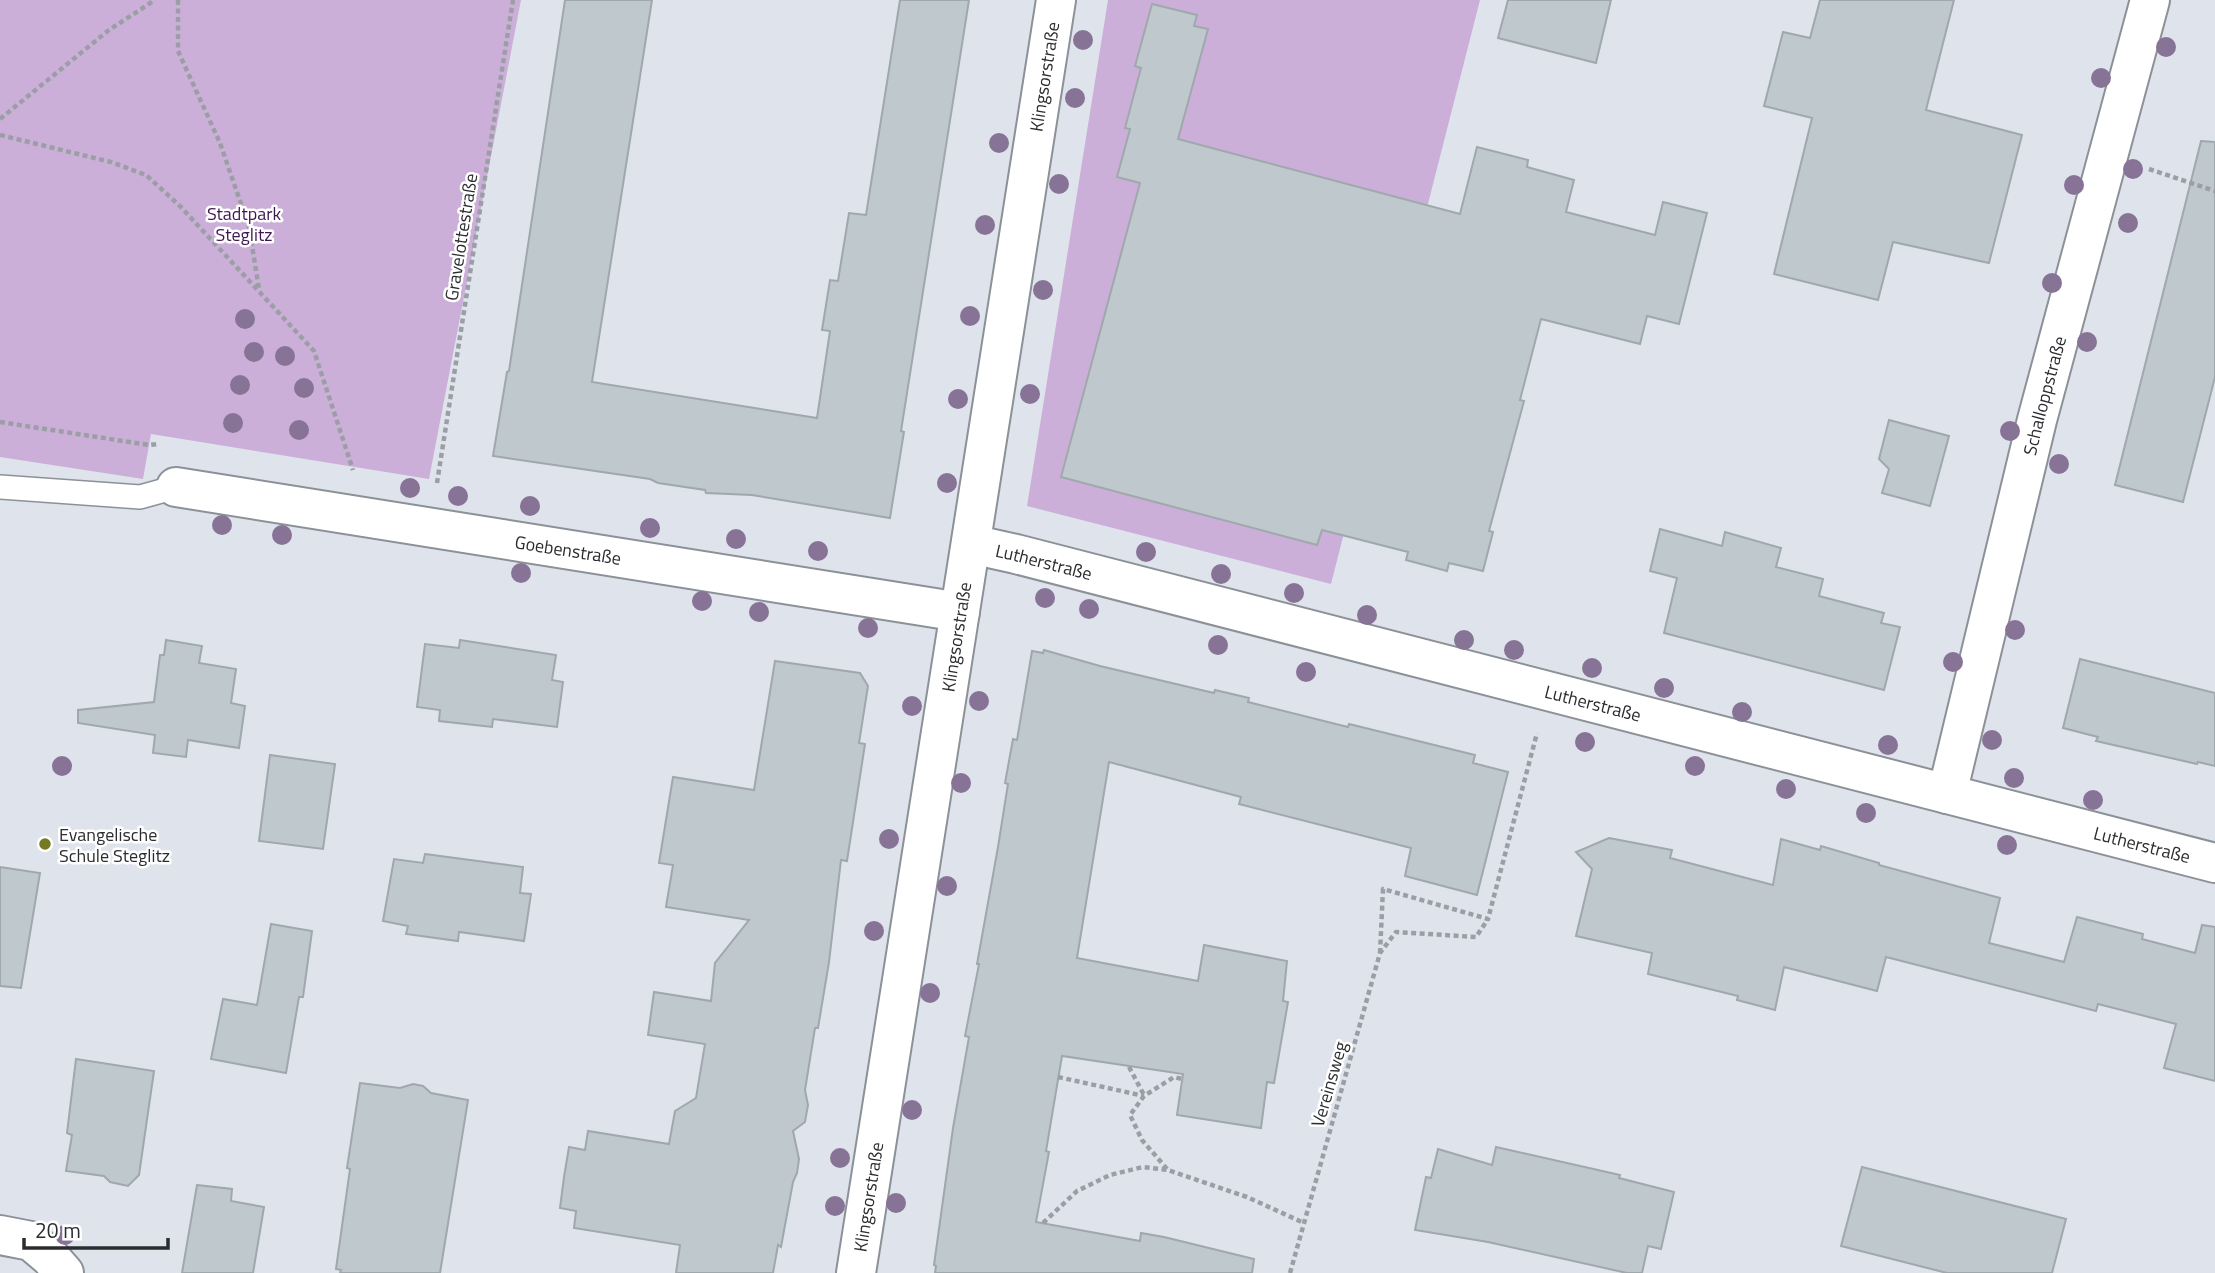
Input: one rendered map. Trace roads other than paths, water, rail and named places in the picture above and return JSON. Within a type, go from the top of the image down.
[{"type":"street","name":"Klingsorstraße","points":[[856,1273],[1056,0]]},
{"type":"street","name":"Schalloppstraße","points":[[1947,794],[2037,420],[2150,0]]},
{"type":"street","name":"Goebenstraße","points":[[176,487],[960,612]]},
{"type":"street","name":"Lutherstraße","points":[[971,544],[2215,863]]},
{"type":"street","points":[[0,1235],[31,1241],[64,1273]]},
{"type":"lane","points":[[0,487],[140,497],[176,487]]},
{"type":"place","name":"Evangelische Schule Steglitz","points":[[45,844]]},
{"type":"park label","name":"Stadtpark Steglitz","points":[[244,223]]}]
